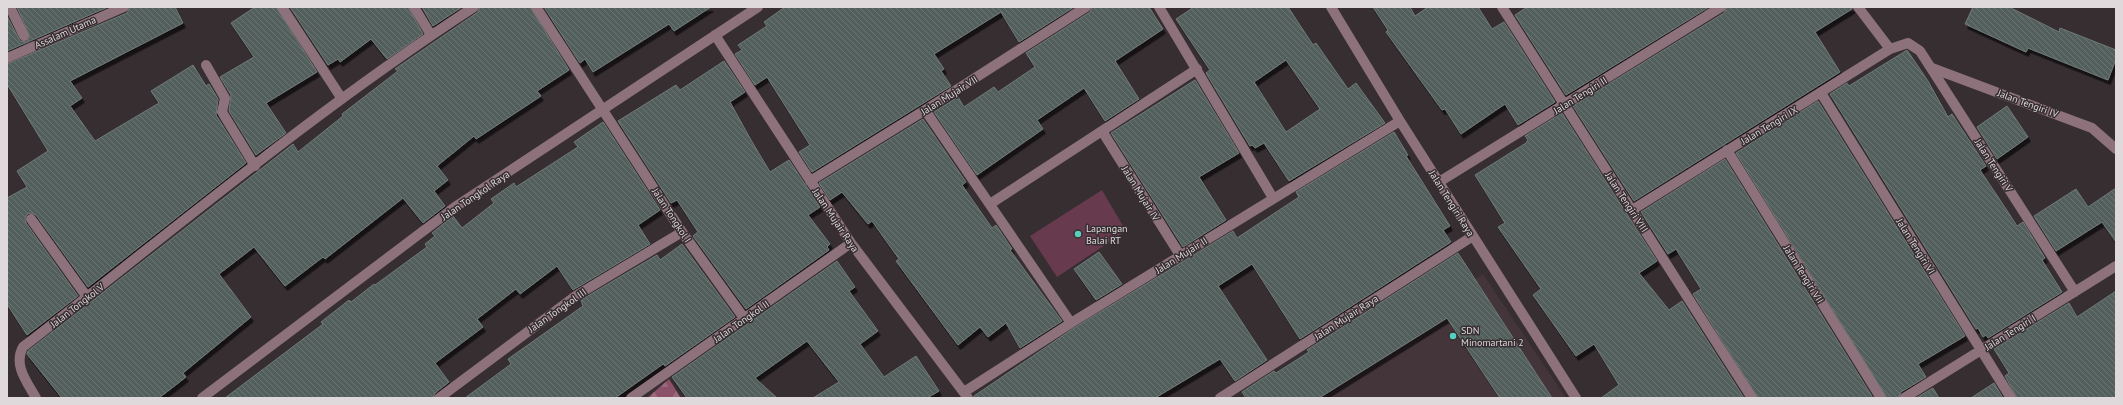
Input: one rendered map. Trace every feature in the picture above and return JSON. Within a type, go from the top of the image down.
[{"type":"street","points":[[10,7],[24,36]]},
{"type":"street","name":"Assalam Utama","points":[[7,58],[124,7]]},
{"type":"street","points":[[282,7],[342,99]]},
{"type":"street","points":[[414,7],[431,35]]},
{"type":"street","name":"Jalan Tongkol V","points":[[36,398],[20,367],[19,355],[23,347],[342,99],[431,35],[474,7]]},
{"type":"street","name":"Jalan Tongkol I","points":[[536,7],[604,109],[682,232],[744,318]]},
{"type":"street","name":"Jalan Tongkol Raya","points":[[202,398],[455,207],[758,7]]},
{"type":"street","name":"Jalan Mujair VII","points":[[810,181],[925,110],[1086,7]]},
{"type":"street","points":[[1159,7],[1273,198]]},
{"type":"street","name":"Jalan Tengiri Raya","points":[[1331,7],[1400,121],[1576,398]]},
{"type":"street","name":"Jalan Tengiri II","points":[[1439,182],[1720,7]]},
{"type":"street","points":[[1858,7],[1890,50]]},
{"type":"street","name":"Jalan Tengiri VIII","points":[[1504,8],[1564,105],[1752,398]]},
{"type":"street","name":"Jalan Mujair Raya","points":[[715,35],[851,243],[966,395]]},
{"type":"street","name":"Jalan Tengiri IX","points":[[1632,210],[1890,50],[1908,43]]},
{"type":"street","name":"Jalan Tengiri V","points":[[1908,43],[1920,51],[1932,68],[2075,292]]},
{"type":"street","points":[[206,65],[226,98],[222,112],[255,166]]},
{"type":"street","name":"Jalan Tengiri IV","points":[[1932,68],[2092,128],[2116,149]]},
{"type":"street","points":[[990,204],[1197,69]]},
{"type":"street","name":"Jalan Tengiri VI","points":[[1821,93],[2011,398]]},
{"type":"street","points":[[925,110],[1071,322]]},
{"type":"street","name":"Jalan Mujair II","points":[[966,395],[1071,322],[1400,121]]},
{"type":"street","name":"Jalan Mujair IV","points":[[1102,132],[1180,255]]},
{"type":"street","name":"Jalan Tengiri VII","points":[[1727,150],[1881,398]]},
{"type":"street","points":[[31,219],[87,297]]},
{"type":"street","name":"Jalan Tongkol III","points":[[439,398],[577,295],[682,232]]},
{"type":"street","name":"Jalan Mujair Raya","points":[[1220,398],[1473,236]]},
{"type":"street","name":"Jalan Tongkol II","points":[[631,398],[645,394],[744,318],[851,243]]},
{"type":"street","name":"Jalan Tengiri I","points":[[1904,398],[2116,266]]},
{"type":"shaded area","name":"Lapangan Balai RT","points":[[1102,190],[1126,231],[1057,277],[1030,236]]},
{"type":"shaded area","name":"SDN Minomartani 2","points":[[1483,274],[1566,398],[1281,398]]},
{"type":"green space","points":[[669,379],[681,398],[647,398]]},
{"type":"building","points":[[17,7],[108,7],[7,51],[7,16],[20,41],[26,42],[30,37]]},
{"type":"building","points":[[130,7],[175,7],[183,23],[70,81],[82,98],[70,106],[95,141],[159,103],[151,91],[193,65],[206,86],[209,84],[218,99],[216,115],[246,163],[88,287],[36,215],[31,213],[27,214],[25,219],[26,223],[78,296],[27,335],[7,304],[7,198],[27,187],[17,171],[48,151],[7,84],[7,64],[127,13]]},
{"type":"building","points":[[255,7],[276,7],[317,72],[266,103],[286,133],[256,155],[229,111],[231,95],[220,77],[254,57],[231,23]]},
{"type":"building","points":[[290,7],[408,7],[423,34],[387,59],[371,39],[340,62],[338,59],[328,65]]},
{"type":"building","points":[[422,7],[462,7],[433,26]]},
{"type":"building","points":[[480,7],[530,7],[569,70],[537,91],[541,96],[476,139],[474,136],[437,166],[448,180],[434,191],[445,206],[423,223],[403,198],[325,259],[323,257],[285,286],[254,247],[219,274],[251,317],[183,373],[186,377],[159,398],[62,398],[27,354],[28,351],[293,144],[298,152],[343,116],[342,114],[398,71],[395,69],[478,12]]},
{"type":"building","points":[[544,7],[711,7],[674,31],[669,24],[593,72],[585,59],[580,63]]},
{"type":"building","points":[[785,7],[1074,7],[1019,42],[1001,12],[934,54],[944,69],[941,71],[951,86],[812,172],[799,152],[810,145],[767,77],[755,85],[735,54],[742,50],[738,45],[767,26],[764,22]]},
{"type":"building","points":[[1092,7],[1149,7],[1163,29],[1115,61],[1139,99],[1105,121],[1084,88],[1037,120],[1043,129],[977,175],[934,112],[958,97],[964,107],[994,87],[998,92],[1035,67],[1026,53],[1090,12]]},
{"type":"building","points":[[1194,7],[1288,7],[1313,45],[1316,43],[1348,89],[1356,83],[1385,123],[1289,181],[1264,143],[1255,148],[1252,145],[1250,146],[1206,73],[1210,70],[1176,19]],"holes":[[[1286,60],[1320,109],[1286,132],[1254,82]]]},
{"type":"building","points":[[1373,7],[1410,7],[1415,16],[1428,7],[1478,7],[1492,29],[1504,22],[1555,102],[1518,125],[1505,104],[1461,134],[1445,109],[1442,110],[1386,32],[1388,30]]},
{"type":"building","points":[[1527,7],[1709,7],[1566,95],[1515,15]]},
{"type":"building","points":[[1727,7],[1852,7],[1852,9],[1815,32],[1840,72],[1634,201],[1573,106],[1724,13]]},
{"type":"building","points":[[1973,7],[2009,7],[2059,32],[2060,28],[2116,50],[2116,59],[2108,80],[2028,48],[2026,52],[1965,24]]},
{"type":"building","points":[[1907,50],[1928,81],[1948,117],[1952,114],[1986,166],[1980,170],[2017,226],[2023,222],[2045,258],[2042,260],[2062,292],[1988,338],[1986,335],[1983,337],[1978,328],[1976,329],[1830,94],[1847,83],[1849,86]]},
{"type":"building","points":[[724,61],[745,92],[730,102],[751,140],[770,172],[789,160],[820,207],[808,215],[830,244],[827,247],[829,250],[746,309],[693,236],[698,232],[677,200],[671,203],[618,121],[676,85],[680,90]]},
{"type":"building","points":[[1195,80],[1239,153],[1199,177],[1226,220],[1183,247],[1111,133]]},
{"type":"building","points":[[1818,101],[1965,336],[1918,364],[1926,377],[1901,392],[1898,398],[1887,398],[1736,153]]},
{"type":"building","points":[[2007,106],[2028,137],[1997,159],[1977,127]]},
{"type":"building","points":[[1562,113],[1657,261],[1639,273],[1669,310],[1682,301],[1744,398],[1601,398],[1619,385],[1594,344],[1576,356],[1533,295],[1541,289],[1498,227],[1505,223],[1475,175],[1526,143],[1528,140],[1525,136]]},
{"type":"building","points":[[923,119],[966,182],[962,185],[992,228],[996,225],[1012,249],[1010,250],[1062,321],[1020,348],[1006,323],[988,337],[980,327],[958,345],[896,261],[899,259],[872,221],[868,224],[842,192],[830,200],[819,183]]},
{"type":"building","points":[[603,122],[660,210],[638,225],[650,244],[573,290],[557,266],[520,294],[516,289],[477,319],[483,327],[435,363],[449,382],[435,393],[433,398],[225,398],[323,324],[321,322],[349,300],[351,302],[427,247],[425,244],[435,236],[432,233],[453,216],[462,228],[494,203],[491,199],[514,183],[516,187],[578,147],[574,142]]},
{"type":"building","points":[[1394,132],[1408,155],[1406,156],[1450,226],[1443,230],[1451,242],[1300,339],[1252,264],[1218,286],[1267,360],[1235,381],[1220,359],[1155,398],[974,398],[974,396],[1074,328],[1233,231],[1237,238],[1299,197],[1296,192]]},
{"type":"building","points":[[1725,159],[1873,398],[1758,398],[1693,294],[1701,289],[1676,249],[1668,254],[1641,212]]},
{"type":"building","points":[[2116,188],[2116,242],[2102,222],[2056,251],[2034,216],[2076,189],[2088,207]]},
{"type":"building","points":[[682,244],[735,317],[665,366],[663,364],[615,398],[465,398],[511,364],[508,359],[583,306],[581,300],[657,255],[660,260]]},
{"type":"building","points":[[1099,252],[1122,284],[1096,300],[1074,269]]},
{"type":"building","points":[[1458,253],[1552,398],[1500,398],[1447,318],[1319,398],[1246,398],[1242,392],[1274,371],[1276,373],[1309,352],[1307,350]]},
{"type":"building","points":[[837,261],[855,287],[849,291],[878,331],[860,344],[884,377],[916,356],[939,391],[927,398],[813,398],[839,382],[807,341],[755,378],[777,398],[687,398],[672,377]]},
{"type":"building","points":[[2116,291],[2116,398],[2017,398],[2005,376],[2009,373],[1994,349],[2069,303],[2077,317]]},
{"type":"building","points":[[1994,383],[2003,398],[1971,398]]},
{"type":"building","points":[[1933,388],[1939,398],[1916,398]]},
{"type":"place","name":"Lapangan Balai RT","points":[[1078,234]]},
{"type":"place","name":"SDN Minomartani 2","points":[[1453,336]]}]
